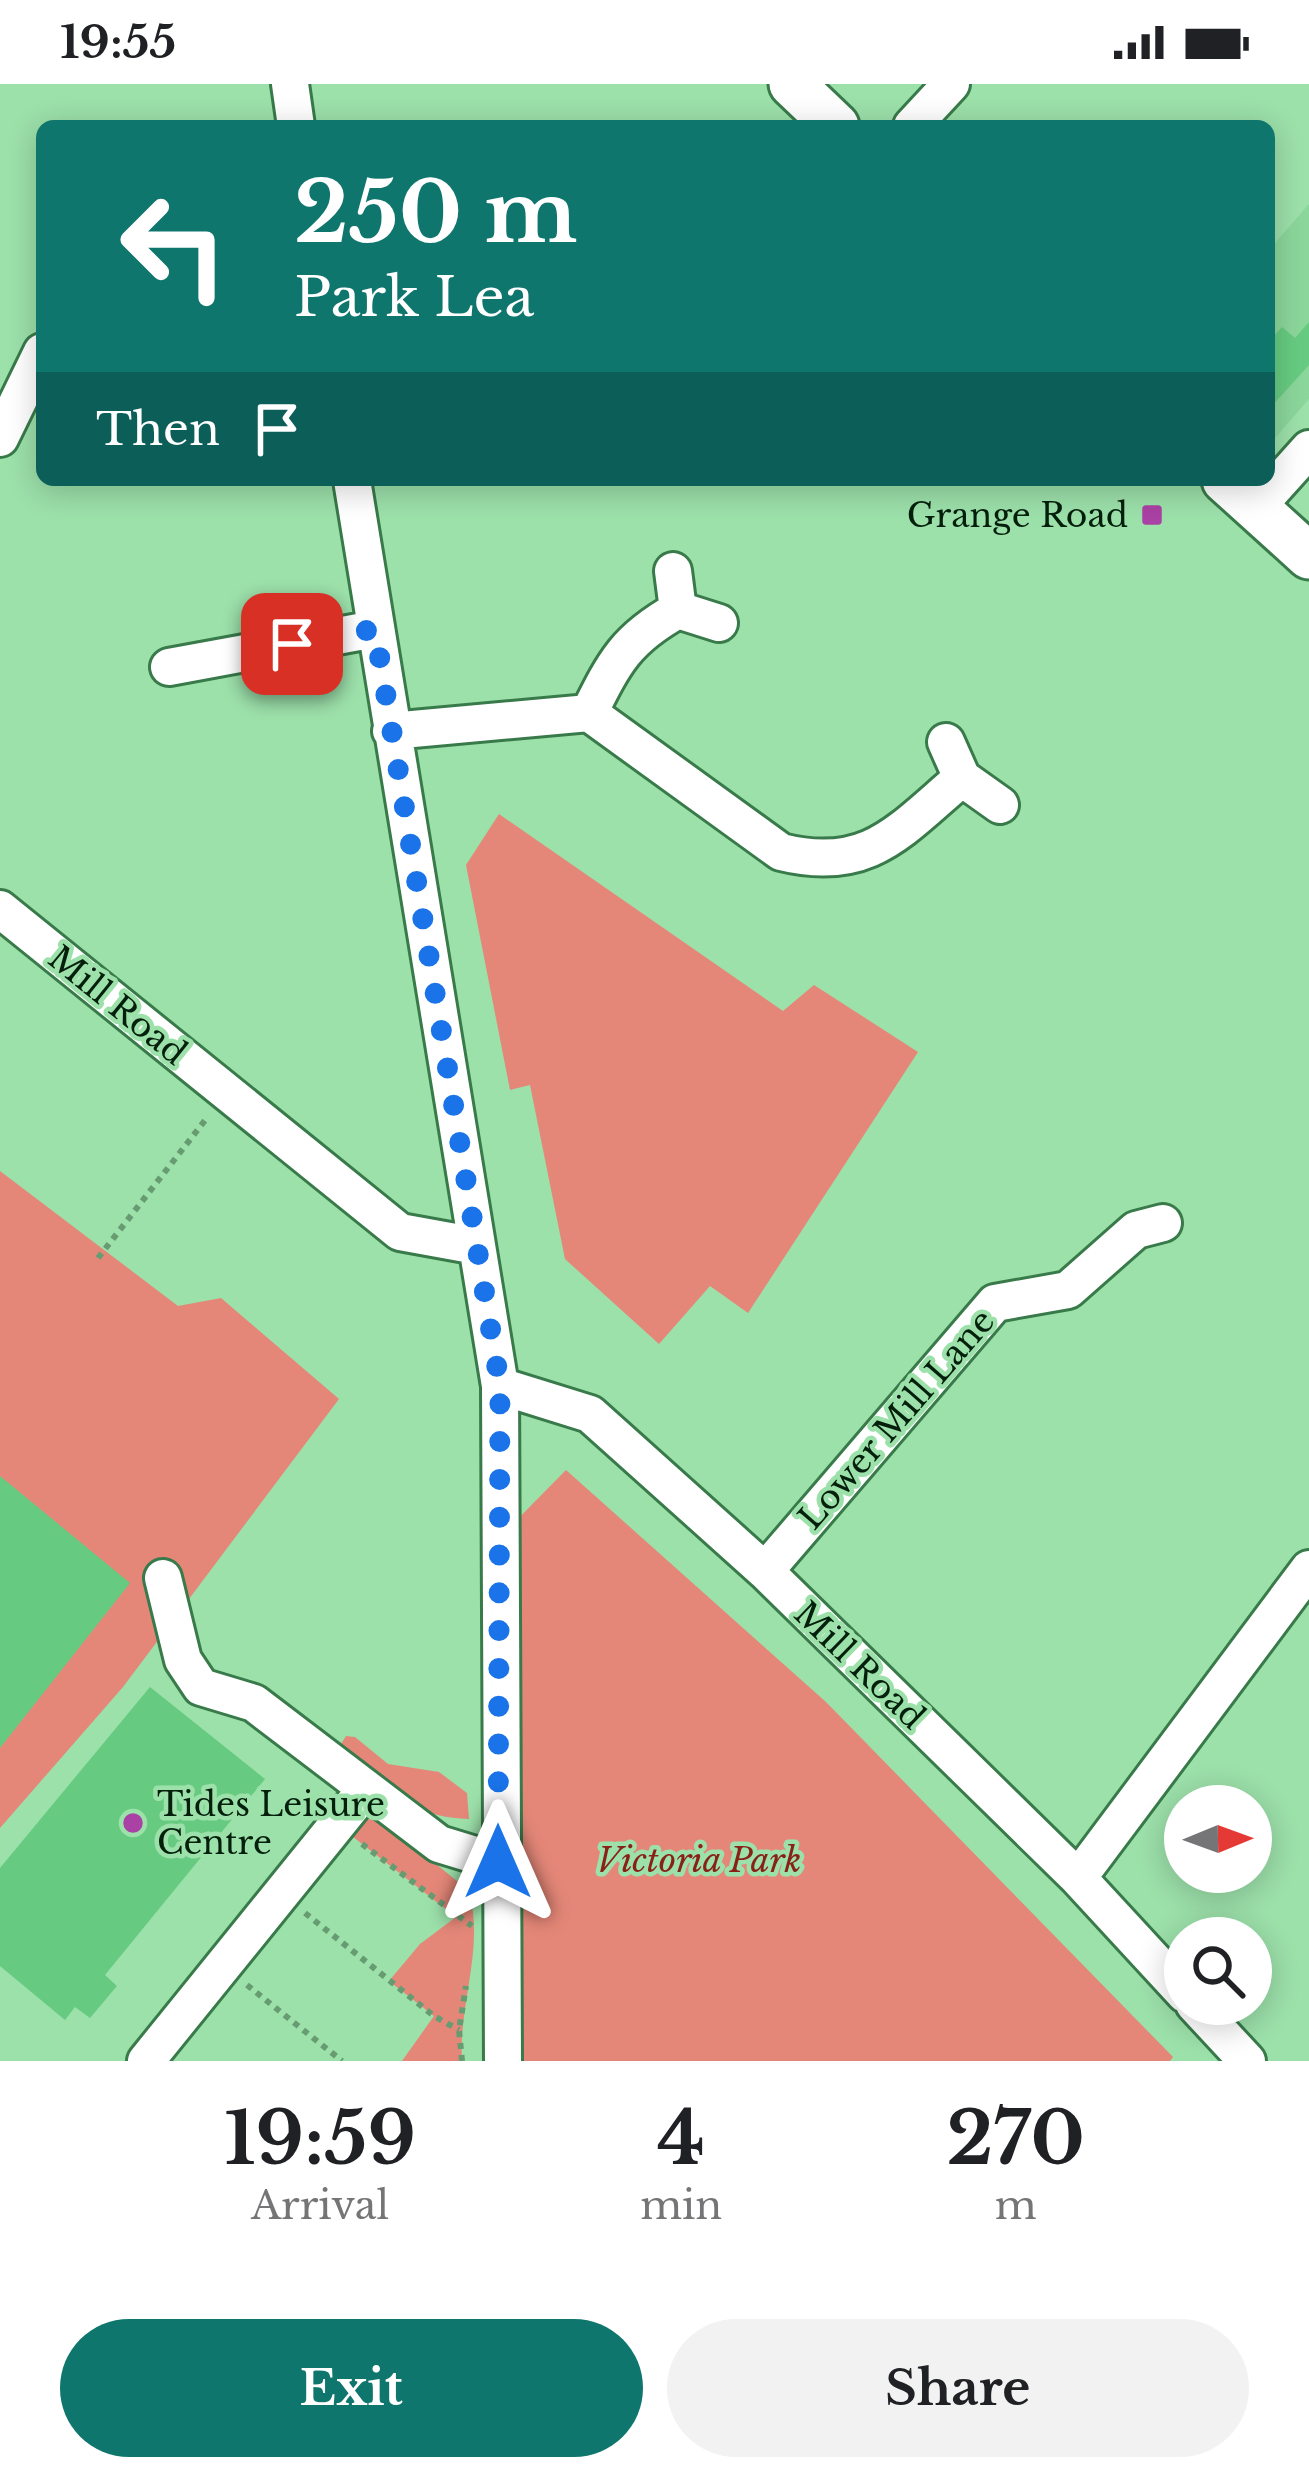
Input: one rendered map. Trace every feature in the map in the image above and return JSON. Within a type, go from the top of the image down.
[{"type":"main road","points":[[792,84],[830,120]]},
{"type":"main road","points":[[1240,494],[1309,556]]},
{"type":"street","points":[[290,84],[295,120]]},
{"type":"street","points":[[918,120],[951,84]]},
{"type":"street","points":[[12,440],[36,370]]},
{"type":"street","points":[[1275,471],[1309,449]]},
{"type":"street","points":[[353,486],[500,1386],[502,2061]]},
{"type":"street","points":[[673,571],[678,610]]},
{"type":"street","points":[[590,713],[614,662],[638,632],[678,610],[718,623]]},
{"type":"street","points":[[169,667],[375,629]]},
{"type":"street","points":[[391,731],[590,713],[782,852],[812,859],[856,856],[888,840],[962,778]]},
{"type":"street","points":[[946,742],[962,778],[1000,805]]},
{"type":"street","name":"Mill Road","points":[[0,909],[400,1232],[477,1246]]},
{"type":"street","name":"Lower Mill Lane","points":[[765,1571],[995,1303],[1069,1290],[1136,1230],[1162,1222]]},
{"type":"street","name":"Mill Road","points":[[500,1386],[590,1414],[765,1571],[1078,1878],[1164,1971]]},
{"type":"street","points":[[1078,1878],[1309,1569]]},
{"type":"street","points":[[163,1578],[183,1660],[201,1687],[254,1703],[439,1844],[498,1862]]},
{"type":"street","points":[[146,2061],[365,1790]]},
{"type":"street","points":[[1214,2025],[1247,2061]]},
{"type":"path","points":[[98,1258],[227,1093]]},
{"type":"path","points":[[337,1824],[475,1927]]},
{"type":"path","points":[[280,1892],[434,2016],[459,2030]]},
{"type":"path","points":[[222,1965],[342,2061]]},
{"type":"shaded area","points":[[1309,204],[1309,399],[1275,438],[1275,243]]},
{"type":"green space","points":[[499,814],[783,1011],[814,985],[918,1052],[748,1313],[710,1286],[659,1344],[565,1259],[530,1085],[510,1090],[466,865]]},
{"type":"green space","points":[[0,1171],[178,1306],[221,1298],[339,1399],[123,1687],[0,1828]]},
{"type":"green space","name":"Victoria Park","points":[[566,1470],[826,1702],[1173,2057],[1170,2061],[503,2061],[500,1537]]},
{"type":"green space","points":[[346,1736],[355,1737],[388,1764],[439,1772],[467,1793],[469,1819],[412,1806],[383,1787],[338,1749]]},
{"type":"green space","points":[[365,1819],[382,1820],[468,1890],[474,1932],[462,2061],[402,2061],[434,2016],[389,1981],[420,1944],[456,1917],[348,1833]]},
{"type":"building","points":[[1309,322],[1309,365],[1275,402],[1275,335],[1282,327],[1295,338]]},
{"type":"building","points":[[0,1476],[130,1583],[0,1748]]},
{"type":"building","name":"Tides Leisure Centre","points":[[150,1687],[265,1779],[105,1975],[117,1986],[90,2018],[75,2007],[65,2020],[0,1966],[0,1868]]},
{"type":"place","name":"Grange Road","points":[[1152,515]]},
{"type":"place","name":"Tides Leisure Centre","points":[[133,1823]]},
{"type":"route","points":[[292,644],[375,629],[500,1386],[498,1862]]}]
